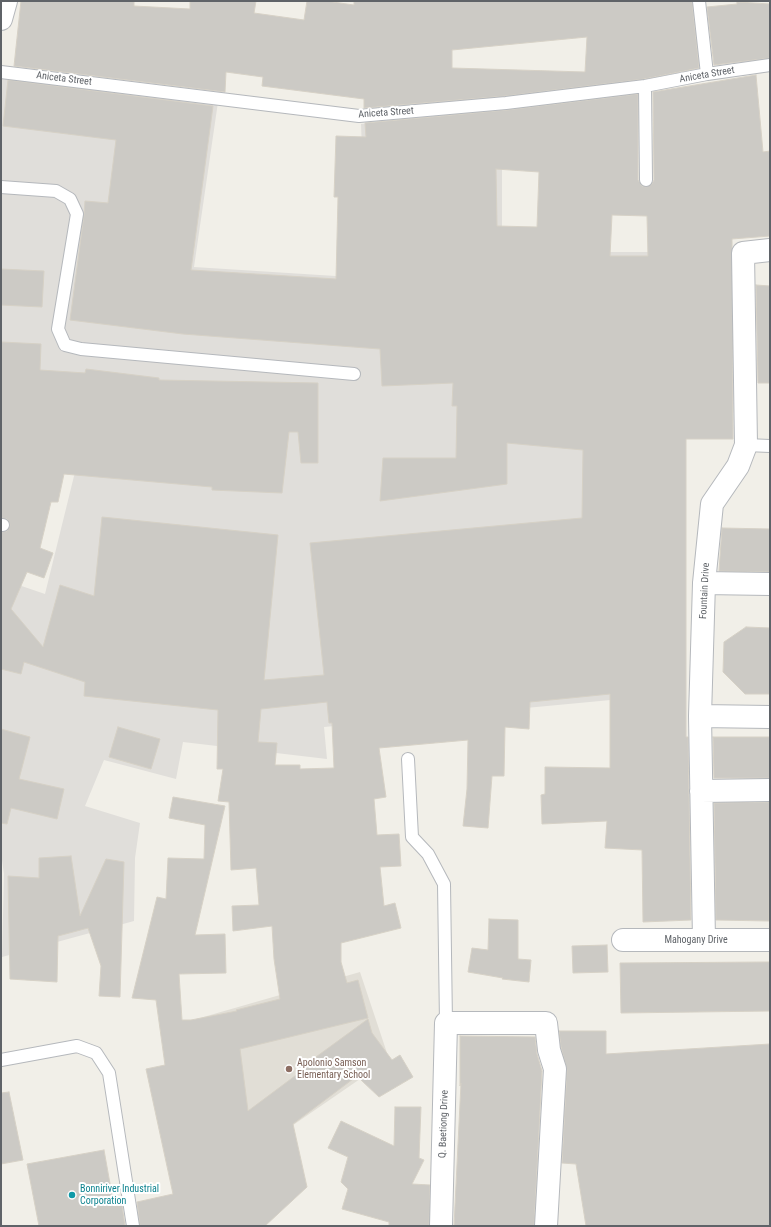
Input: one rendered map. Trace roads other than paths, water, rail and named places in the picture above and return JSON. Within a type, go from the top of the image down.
[{"type":"street","points":[[1,19],[6,1]]},
{"type":"street","name":"Fountain Drive","points":[[704,940],[700,716],[704,583],[712,504],[738,466],[746,445],[743,253],[770,250]]},
{"type":"street","points":[[704,583],[770,584]]},
{"type":"street","points":[[700,716],[770,717]]},
{"type":"street","points":[[701,791],[770,790]]},
{"type":"street","name":"Mahogany Drive","points":[[623,940],[770,940]]},
{"type":"street","points":[[446,1023],[546,1023],[549,1050],[555,1069],[546,1226]]},
{"type":"street","name":"Q. Baetiong Drive","points":[[441,1226],[446,1023]]},
{"type":"lane","points":[[699,1],[707,74]]},
{"type":"lane","name":"Aniceta Street","points":[[1,72],[359,116],[506,103],[645,86],[707,74],[770,65]]},
{"type":"lane","points":[[645,86],[646,180]]},
{"type":"lane","points":[[1,186],[56,191],[70,199],[77,214],[58,329],[65,345],[81,349],[354,374]]},
{"type":"lane","points":[[746,445],[770,446]]},
{"type":"lane","points":[[408,759],[412,837],[428,854],[444,884],[446,1023]]},
{"type":"lane","points":[[1,1060],[77,1046],[96,1053],[109,1073],[133,1226]]},
{"type":"place","name":"Apolonio Samson Elementary School","points":[[289,1069]]},
{"type":"place","name":"Bonniriver Industrial Corporation","points":[[72,1195]]}]
